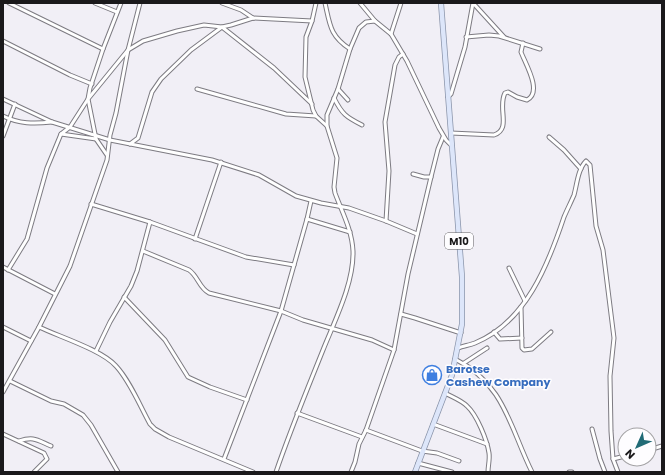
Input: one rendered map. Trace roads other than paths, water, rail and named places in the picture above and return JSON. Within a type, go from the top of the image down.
[{"type":"main road","name":"M10","points":[[415,472],[452,375],[461,334],[462,277],[441,3]]},
{"type":"street","points":[[9,3],[103,49]]},
{"type":"street","points":[[95,3],[117,12]]},
{"type":"street","points":[[107,155],[94,135],[88,99],[103,49],[121,3]]},
{"type":"street","points":[[3,392],[39,327],[70,266],[106,160],[110,135],[124,78],[128,50],[140,3]]},
{"type":"street","points":[[222,3],[241,10],[253,18]]},
{"type":"street","points":[[316,3],[312,21],[306,37],[305,77],[313,110],[316,116],[327,126]]},
{"type":"street","points":[[325,3],[334,36],[340,43],[350,49]]},
{"type":"street","points":[[360,3],[375,21],[391,34],[403,54],[444,137],[452,146]]},
{"type":"street","points":[[391,34],[401,3]]},
{"type":"street","points":[[448,97],[451,94],[464,47],[473,3]]},
{"type":"street","points":[[473,3],[504,37]]},
{"type":"street","points":[[8,270],[27,240],[47,168],[61,134],[70,127],[88,99],[128,50],[143,41],[204,25],[222,27],[253,18],[312,21]]},
{"type":"street","points":[[276,472],[297,413],[332,328],[351,274],[353,251],[350,232],[334,187],[337,158],[327,126],[327,115],[338,89],[350,49],[360,28],[366,22],[375,21]]},
{"type":"street","points":[[222,27],[274,68],[312,104]]},
{"type":"street","points":[[130,144],[138,138],[152,92],[156,86],[191,50],[222,27]]},
{"type":"street","points":[[466,37],[489,34],[504,37],[540,49]]},
{"type":"street","points":[[3,41],[64,72],[92,84]]},
{"type":"street","points":[[451,133],[494,135],[499,133],[504,127],[502,99],[505,93],[508,92],[527,100],[533,96],[534,92],[532,79],[521,52],[523,43]]},
{"type":"street","points":[[386,221],[389,171],[385,122],[395,65],[403,54]]},
{"type":"street","points":[[197,89],[286,114],[316,116]]},
{"type":"street","points":[[338,89],[348,100]]},
{"type":"street","points":[[334,98],[345,116],[362,125]]},
{"type":"street","points":[[3,99],[52,122],[110,140],[221,162],[259,175],[291,194],[311,201],[349,208],[418,234]]},
{"type":"street","points":[[3,136],[15,104]]},
{"type":"street","points":[[3,116],[23,123],[52,122]]},
{"type":"street","points":[[61,134],[96,139]]},
{"type":"street","points":[[351,472],[359,444],[366,430],[394,350],[431,177],[438,149],[444,137]]},
{"type":"street","points":[[549,137],[564,150],[581,169]]},
{"type":"street","points":[[458,348],[474,343],[494,332],[521,307],[545,269],[569,205],[574,196],[581,169],[586,161],[590,165],[596,226],[603,250],[614,338],[610,376],[611,431],[614,459],[618,472]]},
{"type":"street","points":[[195,239],[221,162]]},
{"type":"street","points":[[413,174],[431,177]]},
{"type":"street","points":[[224,459],[281,310],[311,201]]},
{"type":"street","points":[[90,204],[150,222],[246,257],[294,265]]},
{"type":"street","points":[[307,219],[350,232]]},
{"type":"street","points":[[96,351],[131,286],[143,251],[150,222]]},
{"type":"street","points":[[143,251],[190,270],[201,286],[209,293],[281,310],[303,320],[372,340],[394,350]]},
{"type":"street","points":[[3,267],[55,294]]},
{"type":"street","points":[[509,268],[525,301]]},
{"type":"street","points":[[124,297],[165,340],[188,378],[247,400]]},
{"type":"street","points":[[521,307],[522,348],[526,350],[532,348],[550,332]]},
{"type":"street","points":[[401,314],[461,334]]},
{"type":"street","points":[[3,327],[31,341]]},
{"type":"street","points":[[39,327],[96,351],[115,364],[123,374],[150,424],[155,429],[169,437],[253,472]]},
{"type":"street","points":[[494,332],[500,338],[522,338]]},
{"type":"street","points":[[464,363],[487,348]]},
{"type":"street","points":[[455,359],[464,363],[490,385],[497,395],[504,407],[532,472]]},
{"type":"street","points":[[10,381],[51,400],[64,404],[83,415],[91,425],[118,472]]},
{"type":"street","points":[[445,393],[461,402],[471,411],[476,419],[487,444],[489,454],[488,472]]},
{"type":"street","points":[[297,413],[362,437]]},
{"type":"street","points":[[433,424],[487,444]]},
{"type":"street","points":[[592,429],[605,472]]},
{"type":"street","points":[[366,430],[422,451],[437,453],[459,461]]},
{"type":"street","points":[[3,434],[44,453],[46,460],[34,472]]},
{"type":"street","points":[[19,441],[29,438],[51,446]]},
{"type":"street","points":[[418,462],[452,472]]},
{"type":"place","name":"Barotse Cashew Company","points":[[432,375]]}]
